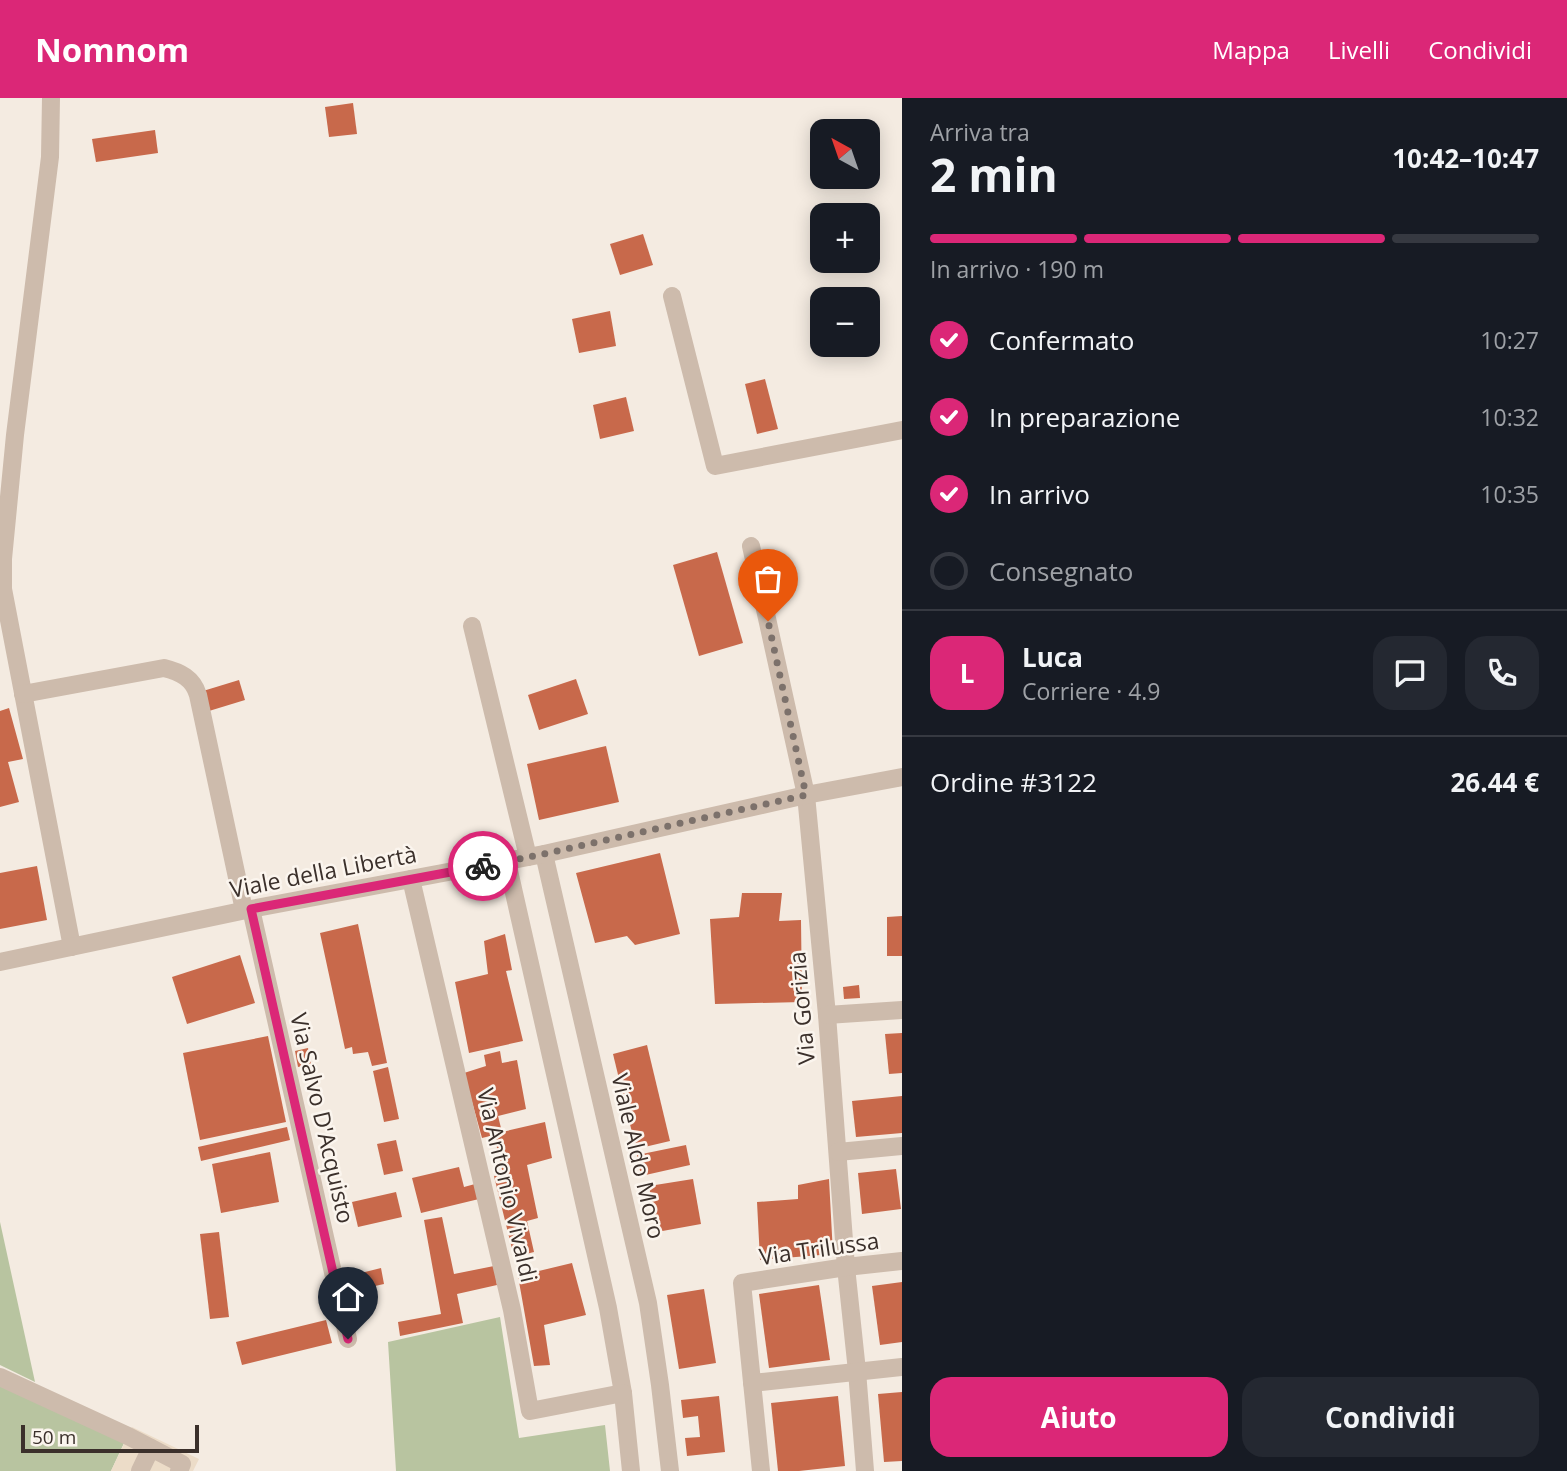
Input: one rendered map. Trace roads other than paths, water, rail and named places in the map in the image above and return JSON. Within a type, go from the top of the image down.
[{"type":"street","points":[[51,98],[50,158],[15,435],[1,589],[72,947]]},
{"type":"street","points":[[672,296],[715,466],[902,430]]},
{"type":"street","name":"Via Gorizia","points":[[751,546],[806,795],[865,1471]]},
{"type":"street","name":"Viale Aldo Moro","points":[[472,626],[536,856],[648,1303],[670,1471]]},
{"type":"street","name":"Via Salvo D'Acquisto","points":[[23,694],[164,668],[178,671],[195,686],[348,1339]]},
{"type":"street","name":"Viale della Libertà","points":[[0,962],[247,909],[507,862],[806,795],[902,777]]},
{"type":"street","points":[[507,862],[608,1307],[623,1393],[631,1471]]},
{"type":"street","name":"Via Antonio Vivaldi","points":[[411,879],[512,1310],[530,1411],[623,1393]]},
{"type":"street","points":[[827,1015],[902,1010]]},
{"type":"street","points":[[838,1152],[902,1146]]},
{"type":"street","name":"Via Trilussa","points":[[752,1383],[742,1283],[902,1261]]},
{"type":"street","points":[[761,1471],[752,1383],[902,1367]]},
{"type":"street","points":[[0,1377],[151,1448],[182,1465],[179,1471]]},
{"type":"street","points":[[140,1471],[151,1448]]}]
